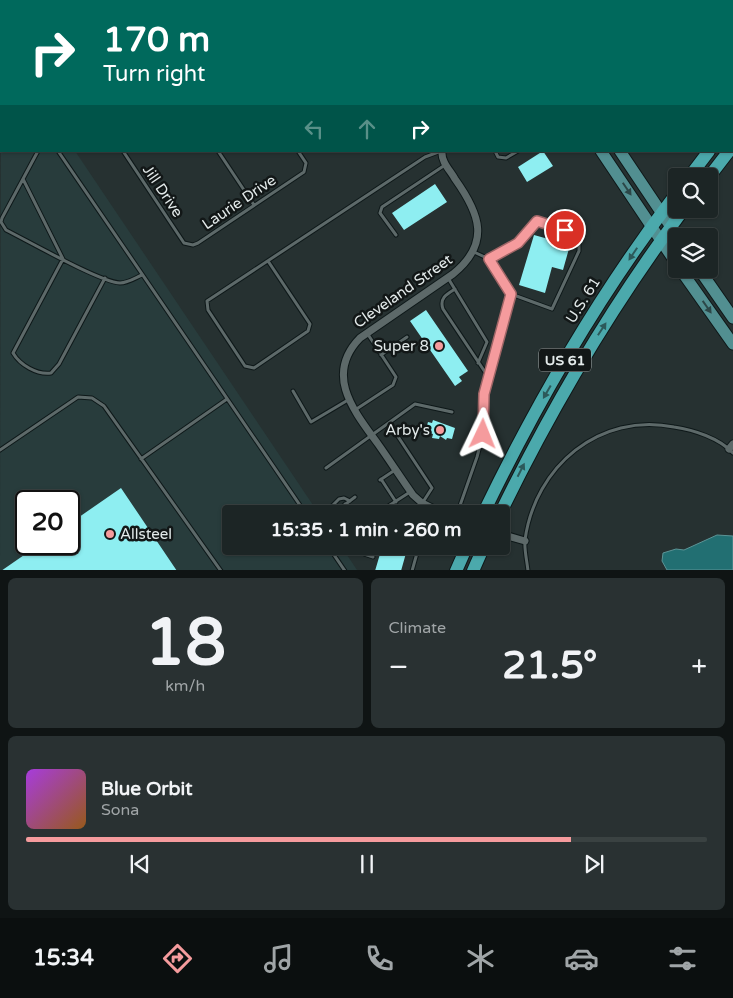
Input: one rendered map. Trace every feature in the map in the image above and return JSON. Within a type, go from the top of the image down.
[{"type":"highway","points":[[696,168],[708,152]]},
{"type":"highway","points":[[715,168],[728,152]]},
{"type":"highway","name":"US 61","points":[[661,214],[668,205]]},
{"type":"highway","name":"U.S. 61","points":[[487,505],[518,443],[564,361],[661,214]]},
{"type":"highway","name":"US 61","points":[[504,505],[536,442],[579,367],[661,240],[668,235]]},
{"type":"highway","points":[[456,570],[463,555]]},
{"type":"highway","points":[[473,570],[480,555]]},
{"type":"main road","points":[[603,152],[668,251]]},
{"type":"main road","points":[[621,152],[672,228]]},
{"type":"main road","points":[[686,278],[733,344]]},
{"type":"main road","points":[[706,278],[733,318]]},
{"type":"street","name":"Cleveland Street","points":[[422,503],[410,491],[348,400],[343,382],[344,364],[354,344],[367,333],[448,278],[463,266],[473,252],[478,228],[476,216],[471,203],[446,164],[442,152]]},
{"type":"street","points":[[510,537],[525,541]]},
{"type":"lane","points":[[37,152],[2,218],[2,226],[6,230],[63,259],[105,278],[121,283],[142,275]]},
{"type":"lane","points":[[59,152],[300,505]]},
{"type":"lane","name":"Jill Drive","points":[[124,152],[184,243]]},
{"type":"lane","points":[[219,152],[254,205]]},
{"type":"lane","name":"Laurie Drive","points":[[184,243],[193,245],[198,243],[304,172],[306,163],[299,152]]},
{"type":"lane","points":[[268,260],[310,324],[308,331],[254,368],[245,366],[240,359],[208,310],[207,301],[268,260],[425,157],[439,152]]},
{"type":"lane","points":[[496,152],[498,157],[503,158],[516,152]]},
{"type":"lane","points":[[396,235],[380,213],[382,207],[446,164]]},
{"type":"lane","points":[[23,179],[63,259]]},
{"type":"lane","points":[[473,252],[489,259],[511,294],[552,309],[580,251],[579,234],[537,221],[518,243],[489,259]]},
{"type":"lane","points":[[63,259],[13,353],[17,361],[42,375],[51,373],[59,364],[105,278]]},
{"type":"lane","points":[[448,278],[487,342],[478,363]]},
{"type":"lane","points":[[455,289],[444,296],[441,305],[489,378]]},
{"type":"lane","points":[[460,505],[483,434],[484,394],[511,294]]},
{"type":"lane","points":[[355,410],[393,384],[396,377],[367,333]]},
{"type":"lane","points":[[381,355],[407,337]]},
{"type":"lane","points":[[293,390],[312,422],[348,400]]},
{"type":"lane","points":[[0,450],[78,397],[92,398],[104,406],[221,570]]},
{"type":"lane","points":[[142,459],[227,399]]},
{"type":"lane","points":[[326,468],[373,437],[415,404],[452,412]]},
{"type":"lane","points":[[389,423],[432,488],[422,503]]},
{"type":"lane","points":[[528,570],[525,541],[534,504],[554,470],[582,444],[618,428],[657,423],[695,430],[732,448]]},
{"type":"lane","points":[[395,470],[380,480],[396,502]]},
{"type":"lane","points":[[392,505],[410,491]]},
{"type":"lane","points":[[346,504],[355,497]]},
{"type":"lane","points":[[333,505],[344,498],[350,501]]},
{"type":"lane","points":[[334,555],[345,570]]},
{"type":"lane","points":[[366,555],[373,558]]},
{"type":"lane","points":[[412,570],[416,555]]},
{"type":"shaded area","points":[[1,152],[76,152],[313,505],[222,505],[222,555],[347,555],[357,570],[0,570]]},
{"type":"water","points":[[717,535],[733,536],[733,570],[667,570],[662,561],[663,553],[676,549],[684,550]]},
{"type":"building","points":[[541,152],[544,152],[553,166],[527,182],[518,167]]},
{"type":"building","points":[[435,184],[447,202],[404,230],[392,213]]},
{"type":"building","points":[[534,235],[570,245],[563,270],[552,267],[545,293],[519,285]]},
{"type":"building","points":[[426,310],[468,371],[459,377],[462,381],[455,386],[410,321]]},
{"type":"building","name":"Arby's","points":[[433,420],[455,428],[452,439],[447,438],[446,440],[440,436],[439,439],[432,438],[433,434],[425,432],[428,422],[432,423]]},
{"type":"building","name":"Allsteel","points":[[121,488],[176,570],[2,570],[24,555],[80,555],[80,516]]},
{"type":"building","points":[[380,555],[405,555],[401,570],[375,570]]},
{"type":"place","name":"Super 8","points":[[439,346]]},
{"type":"place","name":"Arby's","points":[[440,430]]},
{"type":"place","name":"Allsteel","points":[[110,534]]},
{"type":"route","points":[[483,434],[484,394],[497,354],[511,294],[489,259],[518,243],[537,221],[565,230]]}]
